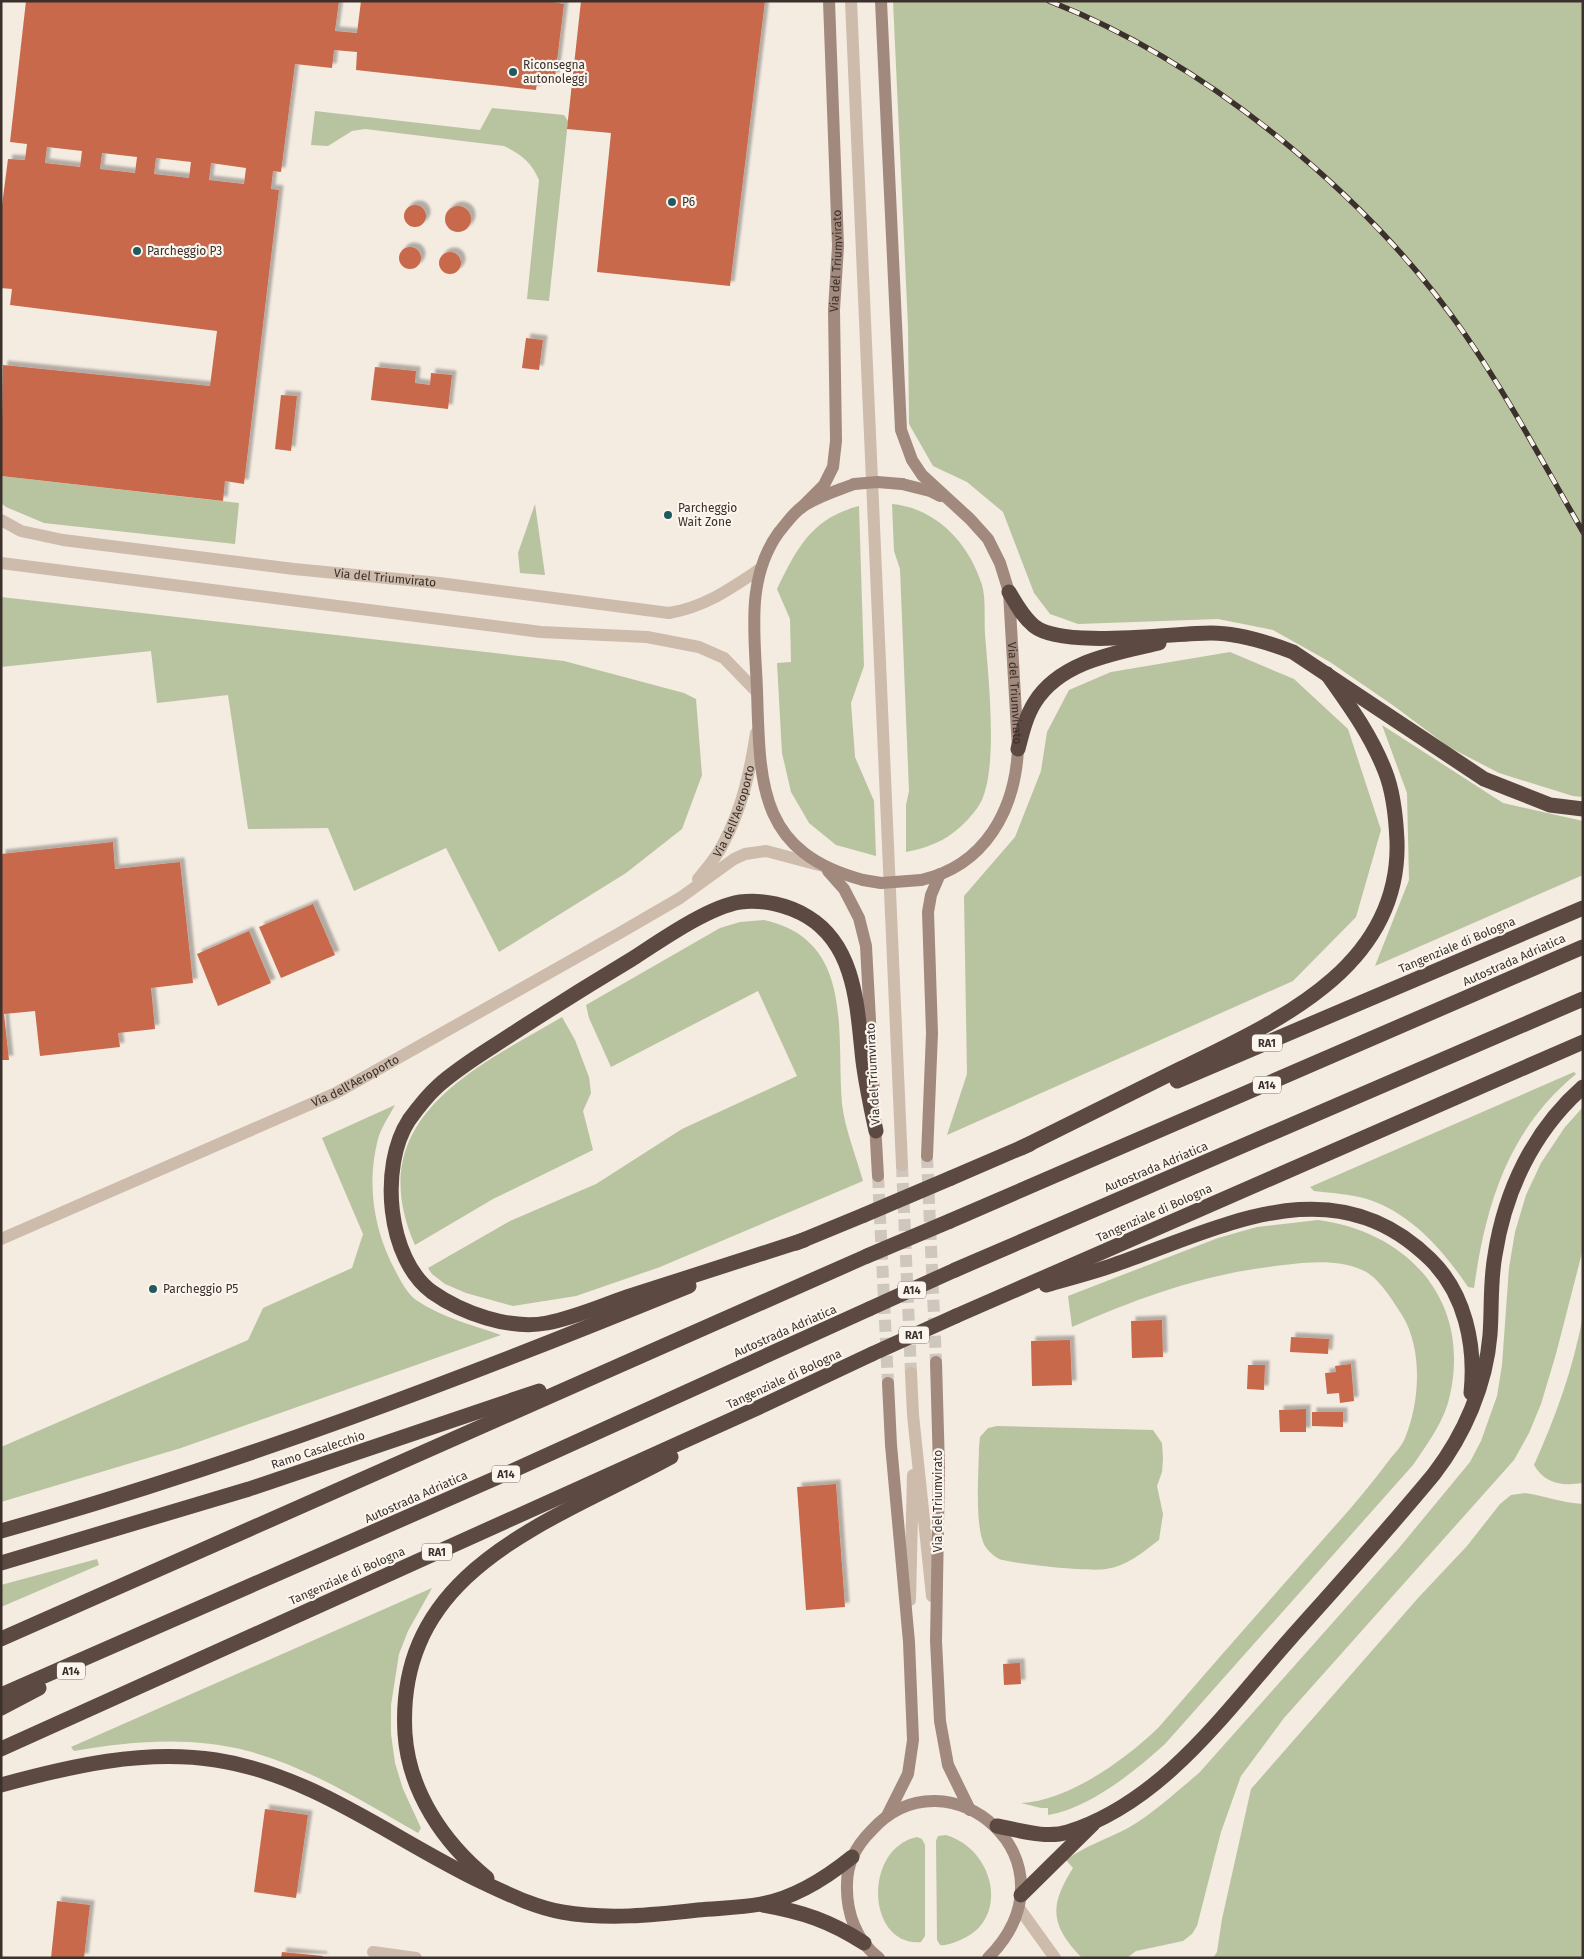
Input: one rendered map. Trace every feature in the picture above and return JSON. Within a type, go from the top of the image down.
[{"type":"highway","points":[[1009,592],[1020,610],[1035,627],[1072,639],[1212,633],[1243,637],[1292,652],[1442,754],[1484,779],[1550,805],[1583,809]]},
{"type":"highway","points":[[1018,749],[1024,726],[1035,701],[1049,685],[1070,670],[1103,656],[1192,635]]},
{"type":"highway","points":[[1021,1148],[1285,1015],[1342,973],[1372,933],[1392,884],[1397,859],[1396,815],[1386,772],[1366,729],[1327,674]]},
{"type":"highway","points":[[804,1240],[546,1323],[496,1322],[450,1304],[418,1282],[404,1255],[394,1224],[391,1189],[395,1155],[408,1122],[438,1086],[491,1048],[653,946],[718,909],[739,902],[759,902],[794,910],[809,917],[826,931],[838,946],[847,965],[855,995],[867,1088],[876,1131]]},
{"type":"highway","name":"Tangenziale di Bologna","points":[[1,1531],[199,1470],[385,1407],[528,1352],[864,1215],[1583,908]]},
{"type":"highway","name":"Autostrada Adriatica","points":[[1,1639],[867,1256],[1583,947]]},
{"type":"highway","name":"Autostrada Adriatica","points":[[1,1694],[521,1467],[955,1270],[1583,999]]},
{"type":"highway","name":"Tangenziale di Bologna","points":[[1,1749],[766,1404],[980,1305],[1583,1042]]},
{"type":"highway","points":[[997,1826],[1052,1834],[1068,1832],[1099,1818],[1135,1797],[1168,1772],[1197,1744],[1413,1499],[1445,1460],[1468,1416],[1486,1359],[1494,1257],[1509,1196],[1522,1164],[1538,1138],[1557,1114],[1583,1087]]},
{"type":"highway","points":[[980,1305],[1118,1264],[1219,1226],[1258,1216],[1290,1210],[1321,1209],[1363,1216],[1398,1232],[1416,1245],[1433,1262],[1456,1296],[1469,1334],[1472,1354],[1468,1416]]},
{"type":"highway","name":"Ramo Casalecchio","points":[[1,1563],[249,1488],[642,1355]]},
{"type":"highway","points":[[513,1896],[486,1878],[452,1844],[425,1803],[415,1781],[408,1760],[404,1716],[412,1664],[420,1641],[446,1598],[464,1577],[494,1554],[544,1523],[619,1486],[766,1404]]},
{"type":"highway","name":"A14","points":[[1,1708],[140,1634]]},
{"type":"highway","points":[[1,1785],[40,1774],[142,1756],[216,1760],[282,1777],[298,1784],[372,1821],[437,1860],[513,1896],[544,1908],[584,1915],[655,1915],[762,1904],[812,1885],[832,1873],[852,1857]]},
{"type":"highway","points":[[1020,1902],[1099,1818]]},
{"type":"highway","points":[[762,1904],[811,1915],[838,1927],[864,1943]]},
{"type":"main road","name":"Via del Triumvirato","points":[[829,1],[838,246],[834,310],[836,441],[834,467],[824,485],[776,536],[760,569],[754,596],[759,757],[766,798],[774,816],[786,835],[801,851],[823,866],[840,874],[881,883],[921,880],[940,874],[965,860],[986,840],[1004,814],[1017,772],[1018,749],[1009,592],[1000,563],[988,539],[970,519],[948,501],[922,475],[912,460],[901,430],[881,1]]},
{"type":"main road","name":"Via del Triumvirato","points":[[801,508],[822,495],[854,484],[877,482],[902,484],[930,491],[948,501]]},
{"type":"main road","name":"Via del Triumvirato","points":[[823,866],[844,889],[859,918],[866,946],[878,1176]]},
{"type":"main road","points":[[927,1156],[932,1033],[928,912],[931,895],[940,874]]},
{"type":"main road","name":"Via del Triumvirato","points":[[936,1362],[939,1468],[936,1641],[940,1721],[945,1754],[954,1779],[970,1810]]},
{"type":"main road","name":"Via del Triumvirato","points":[[888,1383],[890,1445],[909,1642],[912,1700],[912,1753],[904,1785],[888,1814]]},
{"type":"main road","points":[[879,1958],[864,1943],[853,1925],[849,1912],[846,1882],[852,1857],[866,1836],[888,1814],[912,1804],[925,1802],[952,1803],[970,1810],[997,1826],[1006,1837],[1019,1865],[1020,1902],[1005,1939],[988,1958]]},
{"type":"street","name":"Via del Triumvirato","points":[[851,1],[902,1165]]},
{"type":"street","name":"Via del Triumvirato","points":[[1,520],[21,531],[63,540],[294,569],[439,583],[669,613],[691,609],[716,598],[760,569]]},
{"type":"street","points":[[1,563],[541,632],[647,637],[699,648],[724,658],[757,692]]},
{"type":"street","name":"Via dell'Aeroporto","points":[[691,889],[722,846],[736,818],[748,782],[758,726]]},
{"type":"street","name":"Via dell'Aeroporto","points":[[1,1239],[336,1093],[618,934],[691,889],[726,864],[745,854],[766,851],[823,866]]},
{"type":"street","name":"Via del Triumvirato","points":[[911,1372],[936,1641]]},
{"type":"street","name":"Via del Triumvirato","points":[[909,1642],[914,1415]]},
{"type":"street","points":[[1020,1902],[1056,1958]]},
{"type":"street","points":[[373,1952],[416,1958]]},
{"type":"green space","points":[[893,1],[1583,1],[1583,797],[1573,796],[1499,773],[1449,747],[1330,662],[1273,630],[1218,619],[1078,624],[1050,614],[1034,593],[1003,512],[967,482],[933,466],[909,424],[908,326]]},
{"type":"green space","points":[[492,108],[564,115],[568,121],[549,301],[527,299],[539,180],[529,164],[516,152],[504,146],[365,129],[352,131],[328,146],[311,145],[315,111],[480,130]]},
{"type":"green space","points":[[1,476],[239,503],[235,544],[44,523],[6,507],[1,503]]},
{"type":"green space","points":[[535,504],[545,575],[520,573],[518,553]]},
{"type":"green space","points":[[892,504],[923,512],[936,520],[949,530],[969,555],[982,585],[984,596],[990,698],[991,749],[989,773],[985,792],[978,807],[955,832],[938,842],[906,852],[906,805],[909,791],[900,569],[894,551]]},
{"type":"green space","points":[[859,506],[864,666],[851,703],[855,757],[874,801],[876,856],[836,845],[809,823],[791,792],[782,753],[777,663],[791,662],[790,619],[777,589],[784,574],[799,548],[818,527],[829,518]]},
{"type":"green space","points":[[1,597],[564,661],[684,693],[696,699],[702,775],[682,829],[626,873],[499,952],[446,848],[354,891],[328,828],[248,829],[228,695],[157,703],[151,651],[1,667]]},
{"type":"green space","points":[[1230,652],[1294,679],[1348,729],[1381,830],[1356,917],[1293,981],[947,1135],[967,1074],[964,896],[1015,837],[1041,771],[1047,732],[1069,690],[1111,672]]},
{"type":"green space","points":[[1382,725],[1503,803],[1583,821],[1583,875],[1375,966],[1409,880],[1407,793]]},
{"type":"green space","points":[[764,920],[793,931],[814,947],[827,968],[835,992],[839,1019],[843,1113],[863,1181],[660,1267],[576,1296],[513,1306],[466,1293],[445,1284],[432,1274],[428,1268],[510,1221],[596,1184],[682,1129],[797,1076],[758,991],[611,1067],[589,1018],[586,1005],[720,928],[740,922]]},
{"type":"green space","points":[[562,1017],[575,1040],[589,1077],[591,1093],[583,1111],[593,1150],[493,1199],[415,1245],[402,1201],[402,1164],[414,1132],[434,1104],[462,1079],[494,1057]]},
{"type":"green space","points":[[1574,1072],[1576,1074],[1533,1119],[1517,1144],[1504,1170],[1485,1227],[1474,1288],[1468,1287],[1459,1273],[1425,1235],[1398,1214],[1383,1205],[1367,1199],[1314,1191],[1310,1187]]},
{"type":"green space","points":[[395,1105],[379,1135],[374,1156],[373,1173],[374,1207],[377,1224],[388,1257],[402,1284],[416,1300],[446,1316],[501,1335],[181,1448],[1,1502],[1,1447],[248,1340],[263,1308],[352,1268],[363,1234],[322,1138]]},
{"type":"green space","points":[[1583,1107],[1583,1249],[1541,1404],[1529,1433],[1514,1460],[1284,1718],[1241,1776],[1221,1832],[1197,1926],[1192,1934],[1183,1941],[1136,1951],[1127,1958],[1082,1958],[1064,1935],[1056,1915],[1060,1893],[1073,1868],[1066,1860],[1138,1822],[1199,1773],[1399,1548],[1470,1462],[1481,1441],[1497,1396],[1502,1365],[1509,1268],[1515,1232],[1526,1195],[1541,1163],[1565,1127]]},
{"type":"green space","points":[[1318,1220],[1350,1227],[1380,1239],[1405,1256],[1426,1276],[1441,1301],[1451,1329],[1454,1361],[1450,1395],[1440,1422],[1413,1465],[1165,1744],[1125,1777],[1080,1805],[1048,1815],[1048,1808],[1021,1803],[1058,1795],[1077,1787],[1113,1765],[1159,1727],[1349,1510],[1398,1449],[1404,1441],[1410,1424],[1416,1392],[1416,1359],[1409,1329],[1402,1315],[1385,1290],[1374,1278],[1362,1270],[1344,1264],[1314,1262],[1294,1264],[1256,1269],[1202,1280],[1124,1305],[1072,1327],[1068,1296],[1218,1238],[1257,1227]]},
{"type":"green space","points":[[1583,1316],[1583,1483],[1561,1484],[1543,1476],[1534,1465],[1563,1392]]},
{"type":"green space","points":[[997,1426],[1153,1430],[1162,1443],[1163,1459],[1162,1472],[1157,1486],[1163,1514],[1159,1540],[1128,1562],[1097,1570],[1007,1561],[999,1559],[989,1552],[985,1546],[979,1526],[979,1447],[980,1437],[988,1428]]},
{"type":"green space","points":[[1525,1493],[1583,1504],[1583,1958],[1213,1958],[1217,1952],[1222,1919],[1251,1789],[1418,1598],[1467,1546],[1500,1504],[1511,1495]]},
{"type":"green space","points":[[97,1559],[99,1565],[1,1607],[1,1585]]},
{"type":"green space","points":[[432,1588],[408,1631],[399,1654],[391,1705],[391,1734],[395,1763],[403,1789],[421,1828],[418,1833],[335,1786],[292,1766],[248,1751],[205,1743],[183,1742],[139,1743],[74,1751],[71,1747]]},
{"type":"green space","points":[[946,1835],[963,1843],[976,1855],[986,1870],[991,1886],[991,1903],[986,1919],[975,1932],[958,1941],[940,1945],[937,1940],[936,1841],[938,1836]]},
{"type":"green space","points":[[917,1837],[922,1839],[925,1845],[925,1936],[921,1942],[903,1939],[890,1929],[882,1914],[878,1896],[880,1877],[887,1859],[899,1845]]},
{"type":"building","name":"Parcheggio P3","points":[[26,1],[339,1],[335,31],[357,33],[361,1],[547,1],[564,4],[555,77],[538,75],[536,90],[356,70],[357,52],[334,50],[332,68],[295,64],[281,172],[273,171],[271,189],[279,190],[244,484],[225,481],[223,501],[1,476],[3,365],[210,386],[217,331],[10,305],[12,289],[1,288],[1,213],[8,159],[25,160],[27,144],[10,142]],"holes":[[[47,147],[82,151],[80,167],[45,163]],[[102,153],[137,157],[135,173],[100,169]],[[156,158],[191,162],[189,178],[154,174]],[[211,163],[246,168],[244,184],[209,180]]]},
{"type":"building","name":"P6","points":[[581,1],[765,1],[730,286],[597,272],[611,133],[567,129]]},
{"type":"building","points":[[415,205],[423,208],[426,216],[423,224],[415,227],[407,224],[404,216],[407,208]]},
{"type":"building","points":[[458,206],[467,210],[471,219],[467,228],[458,232],[449,228],[445,219],[449,210]]},
{"type":"building","points":[[410,247],[418,250],[421,258],[418,266],[410,269],[402,266],[399,258],[402,250]]},
{"type":"building","points":[[450,252],[458,255],[461,263],[458,271],[450,274],[442,271],[439,263],[442,255]]},
{"type":"building","points":[[526,338],[543,340],[539,370],[522,368]]},
{"type":"building","points":[[375,367],[416,371],[415,383],[430,385],[431,373],[452,375],[448,409],[371,400]]},
{"type":"building","points":[[281,395],[297,396],[291,451],[275,449]]},
{"type":"building","points":[[113,842],[115,869],[180,862],[193,983],[151,988],[155,1029],[118,1033],[120,1047],[40,1056],[35,1011],[4,1014],[9,1060],[1,1060],[1,854]]},
{"type":"building","points":[[313,904],[335,955],[281,978],[259,927]]},
{"type":"building","points":[[249,931],[271,983],[218,1006],[197,954]]},
{"type":"building","points":[[1162,1320],[1163,1357],[1132,1358],[1131,1321]]},
{"type":"building","points":[[1291,1337],[1329,1339],[1328,1354],[1290,1352]]},
{"type":"building","points":[[1070,1340],[1072,1385],[1032,1386],[1031,1341]]},
{"type":"building","points":[[1351,1364],[1354,1401],[1340,1403],[1339,1393],[1327,1394],[1325,1373],[1336,1372],[1335,1366]]},
{"type":"building","points":[[1248,1365],[1265,1365],[1264,1390],[1247,1389]]},
{"type":"building","points":[[1306,1409],[1306,1432],[1280,1432],[1279,1410]]},
{"type":"building","points":[[1312,1412],[1343,1412],[1343,1427],[1312,1426]]},
{"type":"building","points":[[836,1484],[845,1607],[806,1610],[797,1487]]},
{"type":"building","points":[[1020,1663],[1021,1684],[1004,1685],[1003,1664]]},
{"type":"building","points":[[265,1809],[308,1815],[296,1898],[254,1892]]},
{"type":"building","points":[[57,1901],[90,1905],[84,1958],[51,1958]]},
{"type":"building","points":[[282,1952],[323,1956],[323,1958],[281,1958]]},
{"type":"tunnel","points":[[927,1156],[936,1362]]},
{"type":"tunnel","points":[[902,1165],[911,1373]]},
{"type":"tunnel","points":[[878,1176],[888,1383]]},
{"type":"railway","points":[[1049,1],[1108,27],[1167,59],[1224,96],[1279,138],[1332,183],[1381,231],[1425,282],[1464,333],[1511,406],[1583,532]]},
{"type":"place","name":"Riconsegna autonoleggi","points":[[513,72]]},
{"type":"place","name":"P6","points":[[672,202]]},
{"type":"place","name":"Parcheggio P3","points":[[137,251]]},
{"type":"place","name":"Parcheggio Wait Zone","points":[[668,515]]},
{"type":"place","name":"Parcheggio P5","points":[[153,1289]]}]
